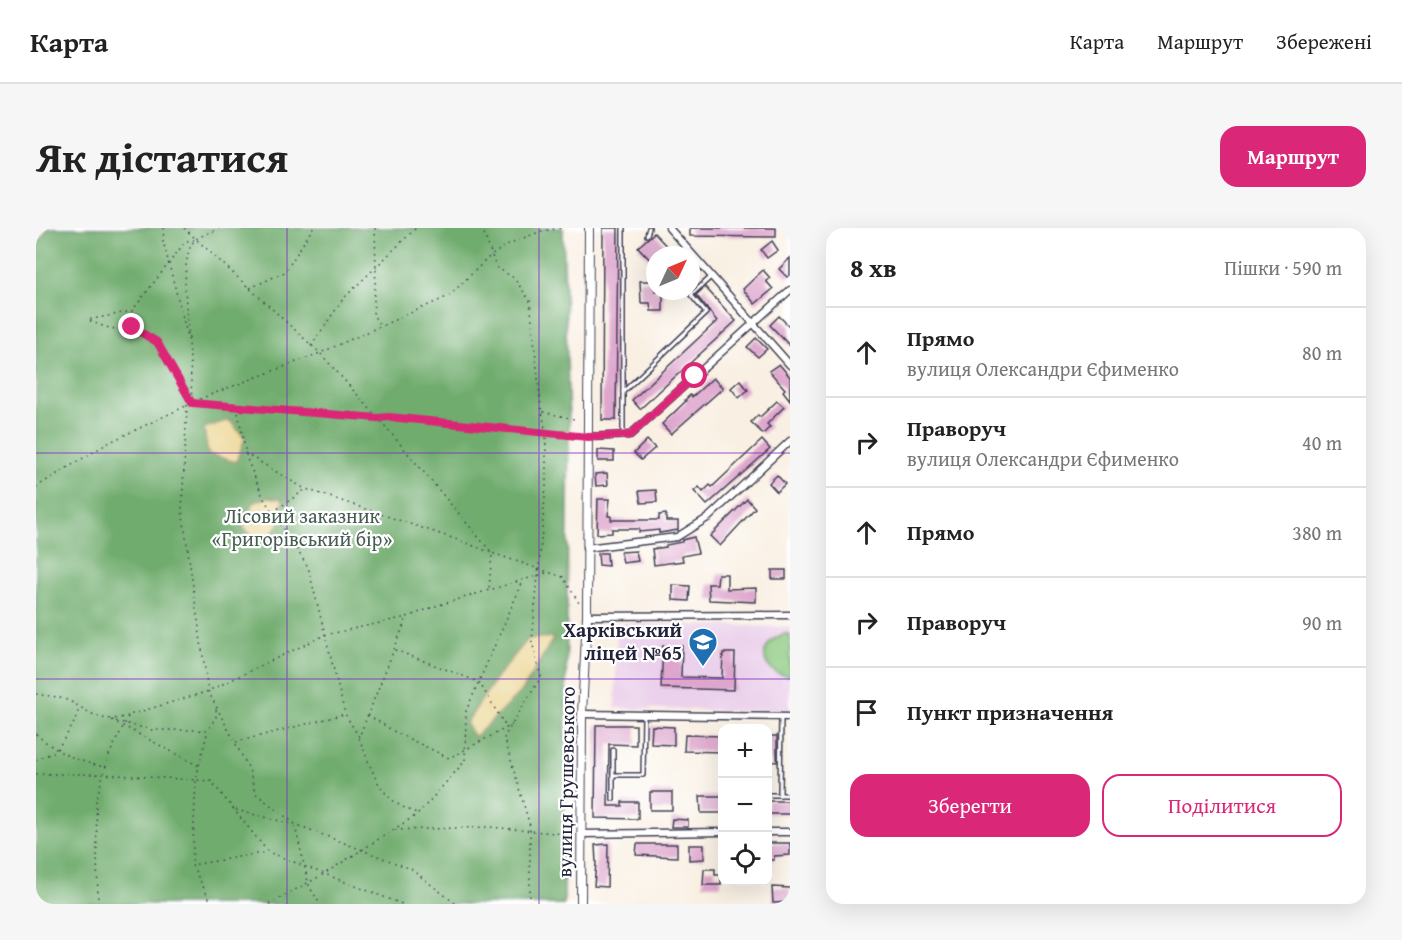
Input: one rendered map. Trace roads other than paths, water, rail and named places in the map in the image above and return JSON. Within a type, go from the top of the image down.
[{"type":"street","points":[[36,233],[39,228]]},
{"type":"street","name":"вулиця Грушевського","points":[[581,904],[582,714],[587,616],[589,228]]},
{"type":"street","points":[[669,228],[790,365]]},
{"type":"street","points":[[588,437],[630,435],[790,290]]},
{"type":"street","points":[[586,548],[677,537],[709,517],[790,441]]},
{"type":"street","points":[[587,616],[790,615]]},
{"type":"street","points":[[582,714],[790,717]]},
{"type":"street","points":[[581,834],[718,832]]},
{"type":"street","points":[[772,832],[790,832]]},
{"type":"lane","points":[[623,228],[623,435]]},
{"type":"lane","points":[[647,235],[649,228]]},
{"type":"lane","points":[[623,392],[706,313],[691,295],[712,276]]},
{"type":"lane","points":[[613,776],[643,776],[644,715]]},
{"type":"lane","points":[[780,795],[781,717]]},
{"type":"lane","points":[[613,750],[613,799]]},
{"type":"lane","points":[[772,795],[790,795]]},
{"type":"place","name":"Харківський ліцей №65","points":[[703,668]]},
{"type":"park label","name":"Лісовий заказник «Григорівський бір»","points":[[302,528]]}]
